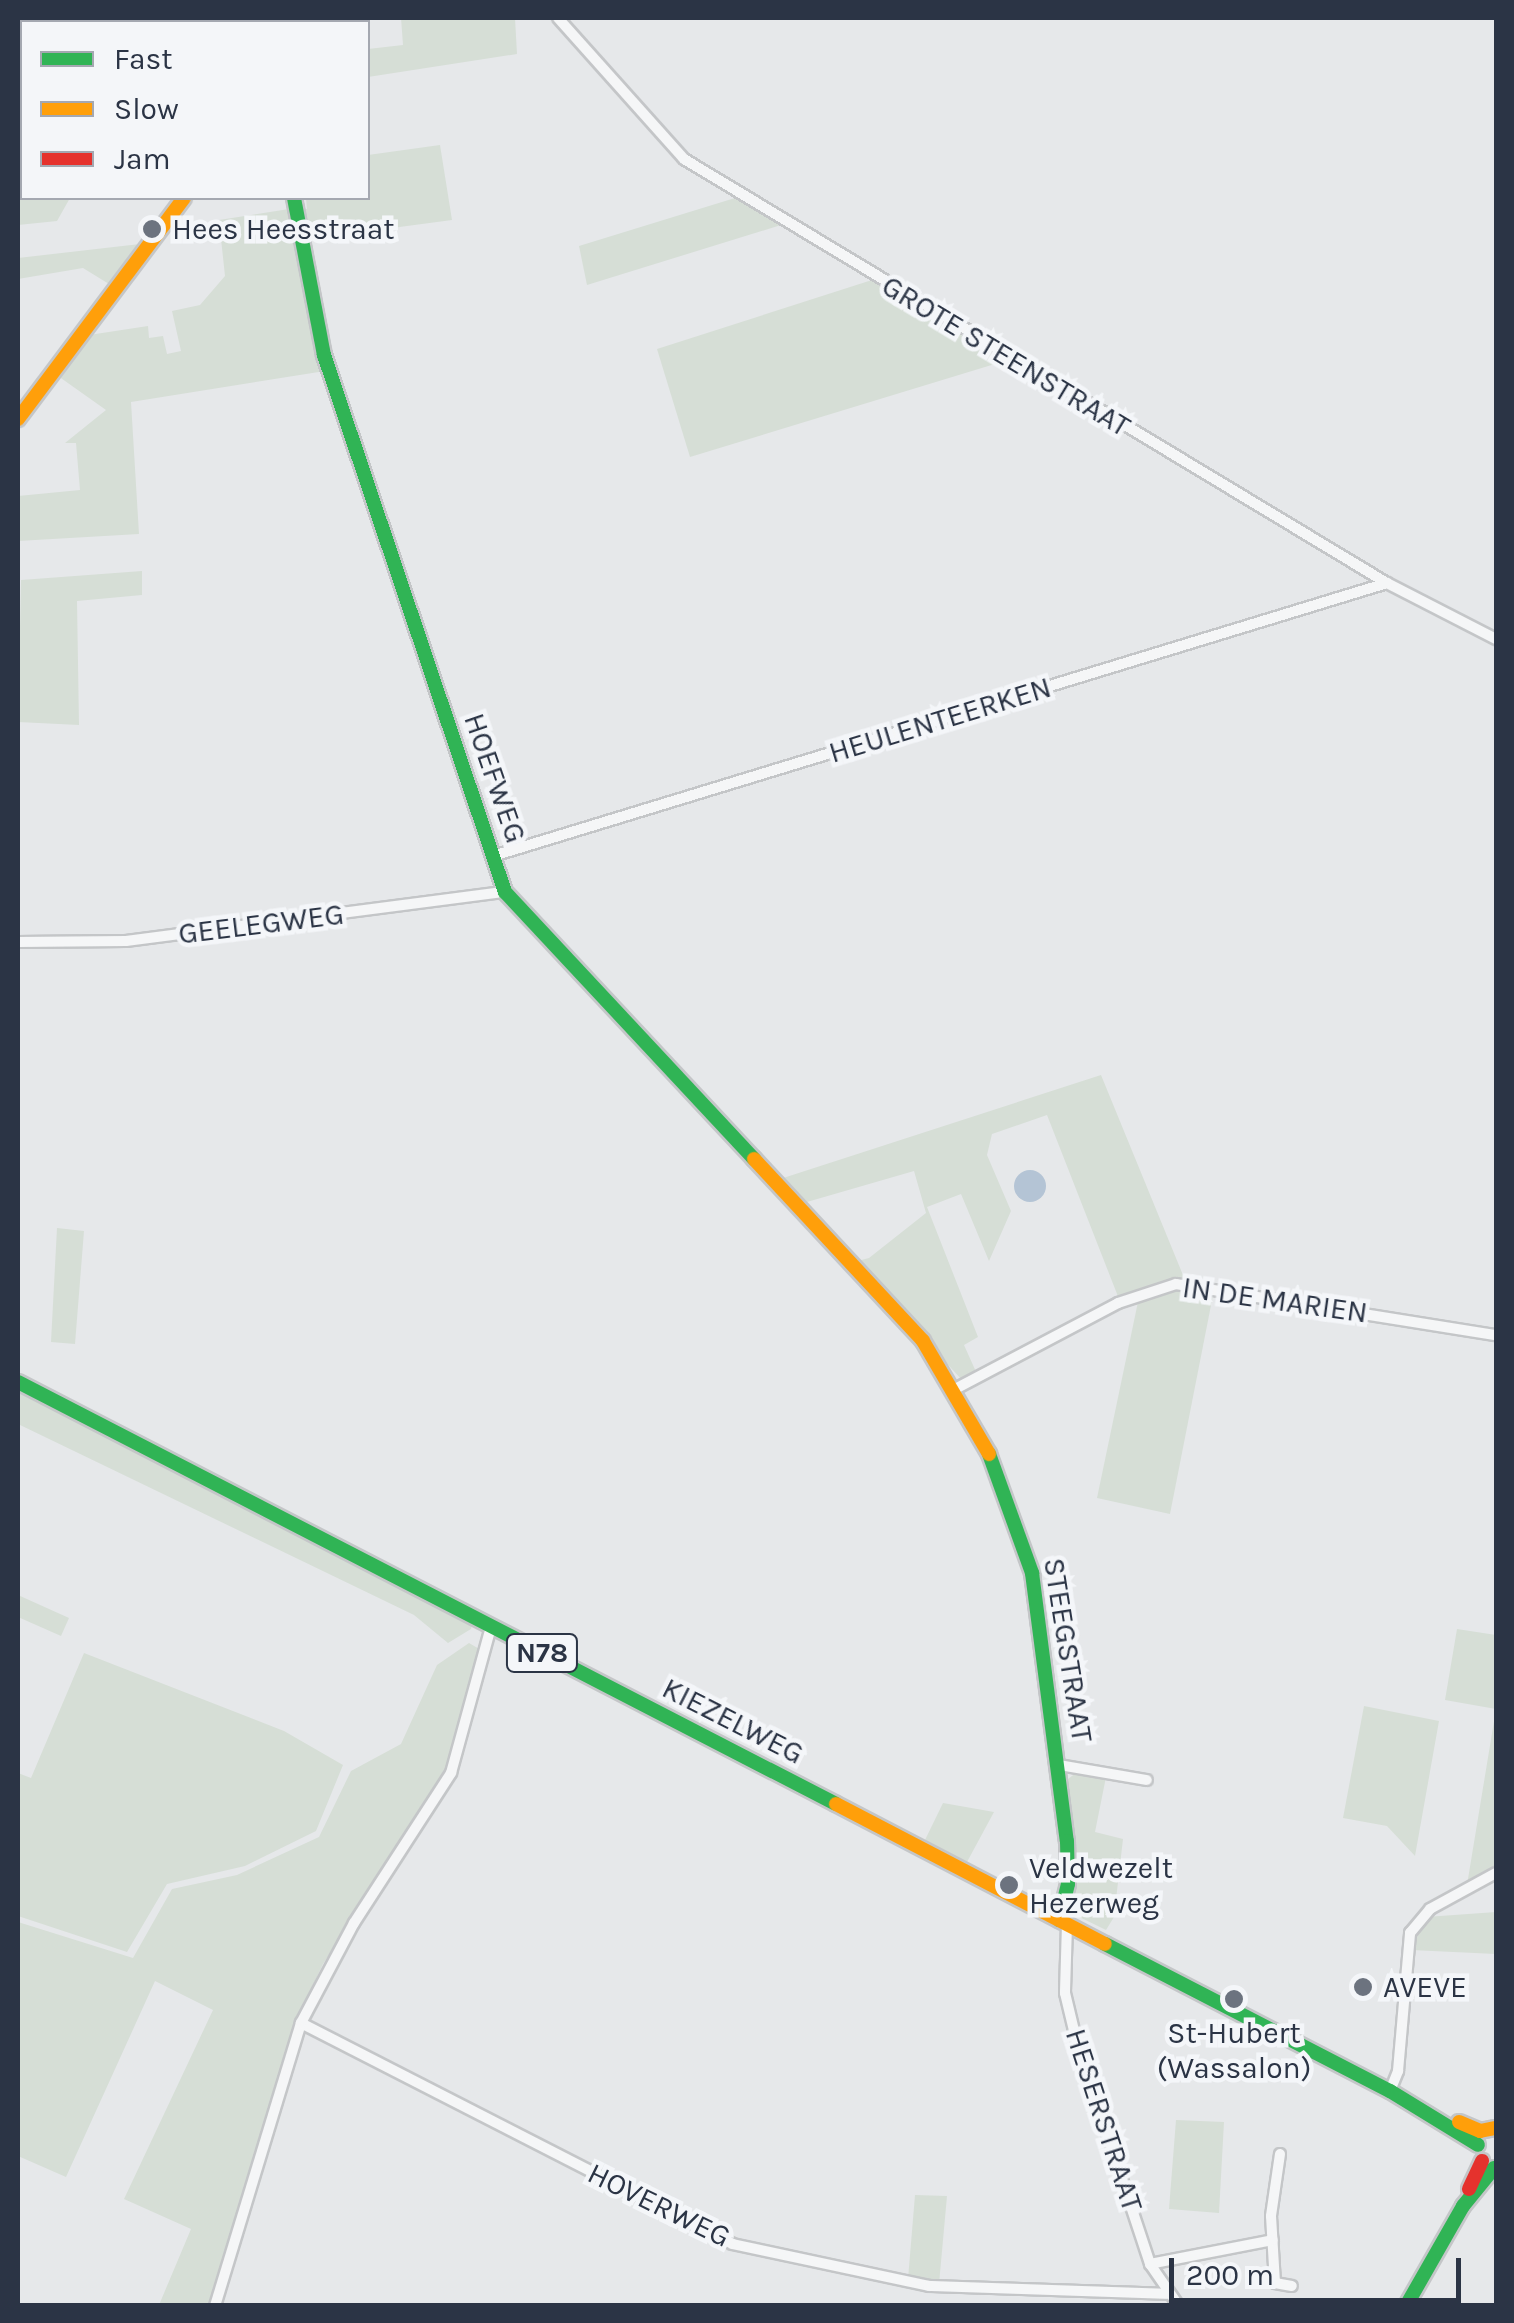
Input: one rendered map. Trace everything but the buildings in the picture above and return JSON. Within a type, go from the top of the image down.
[{"type":"street","name":"GROTE STEENSTRAAT","points":[[558,18],[684,159],[1388,583],[1496,639]]},
{"type":"street","points":[[18,419],[182,200]]},
{"type":"street","name":"HOEFWEG","points":[[294,200],[318,338],[504,892],[850,1262]]},
{"type":"street","name":"HEULENTEERKEN","points":[[493,856],[1388,583]]},
{"type":"street","name":"GEELEGWEG","points":[[18,942],[126,941],[504,892]]},
{"type":"street","name":"STEEGSTRAAT","points":[[850,1262],[957,1388],[984,1439],[1032,1573],[1059,1765],[1068,1884],[1063,1922]]},
{"type":"street","name":"IN DE MARIEN","points":[[957,1388],[1118,1304],[1176,1284],[1496,1335]]},
{"type":"street","name":"KIEZELWEG","points":[[18,1382],[1424,2109],[1487,2135],[1491,2166]]},
{"type":"street","points":[[215,2306],[276,2093],[301,2023],[354,1923],[451,1773],[491,1627]]},
{"type":"street","points":[[1059,1765],[1147,1780]]},
{"type":"street","points":[[1390,2091],[1398,2071],[1410,1933],[1430,1909],[1496,1872]]},
{"type":"street","name":"HESERSTRAAT","points":[[1063,1922],[1065,1993],[1077,2043],[1150,2264],[1167,2294],[1179,2306]]},
{"type":"street","name":"HOVERWEG","points":[[301,2023],[732,2244],[929,2286],[1167,2294]]},
{"type":"street","points":[[1280,2154],[1273,2240],[1275,2283],[1292,2286]]},
{"type":"street","points":[[1406,2306],[1491,2166]]},
{"type":"street","points":[[1150,2264],[1273,2240]]},
{"type":"shaded area","points":[[18,18],[217,18],[20,20],[20,200],[69,200],[57,221],[18,225]]},
{"type":"shaded area","points":[[401,18],[515,18],[517,54],[370,77],[370,49],[403,45]]},
{"type":"shaded area","points":[[440,145],[452,220],[302,240],[299,210],[307,209],[306,200],[370,200],[370,155]]},
{"type":"shaded area","points":[[735,198],[781,225],[587,285],[579,246]]},
{"type":"shaded area","points":[[289,209],[325,371],[131,402],[139,534],[18,541],[18,496],[80,490],[76,443],[65,443],[106,410],[58,376],[89,335],[148,326],[149,338],[163,336],[167,354],[181,351],[172,311],[200,305],[225,276],[219,220]]},
{"type":"shaded area","points":[[140,244],[109,284],[83,268],[18,279],[18,258]]},
{"type":"shaded area","points":[[872,280],[1008,360],[690,457],[657,349]]},
{"type":"shaded area","points":[[142,571],[142,595],[77,601],[79,725],[18,722],[21,580]]},
{"type":"shaded area","points":[[1101,1075],[1185,1280],[1119,1299],[1047,1115],[992,1134],[987,1155],[1011,1211],[989,1261],[961,1194],[927,1207],[978,1337],[964,1345],[977,1374],[962,1380],[854,1262],[869,1258],[926,1213],[914,1171],[800,1204],[777,1180]]},
{"type":"shaded area","points":[[57,1228],[84,1231],[75,1344],[51,1342]]},
{"type":"shaded area","points":[[1172,1287],[1214,1290],[1170,1514],[1097,1498],[1139,1297]]},
{"type":"shaded area","points":[[18,1391],[472,1625],[471,1629],[448,1643],[414,1615],[18,1424]]},
{"type":"shaded area","points":[[18,1595],[69,1618],[61,1636],[18,1617]]},
{"type":"shaded area","points":[[1457,1629],[1496,1635],[1496,1709],[1445,1700]]},
{"type":"shaded area","points":[[469,1643],[481,1650],[447,1772],[323,1964],[298,2016],[211,2305],[159,2305],[191,2229],[124,2199],[213,2010],[155,1981],[66,2177],[18,2156],[18,1922],[133,1958],[172,1889],[237,1875],[319,1837],[351,1771],[401,1744],[437,1665]]},
{"type":"shaded area","points":[[84,1653],[284,1731],[343,1765],[316,1831],[245,1866],[167,1884],[127,1952],[18,1916],[18,1773],[31,1778]]},
{"type":"shaded area","points":[[1364,1706],[1439,1721],[1415,1856],[1387,1826],[1343,1818]]},
{"type":"shaded area","points":[[1496,1709],[1496,1869],[1467,1885]]},
{"type":"shaded area","points":[[1079,1771],[1106,1777],[1095,1832],[1123,1839],[1114,1917],[1106,1930],[1067,1911],[1065,1781]]},
{"type":"shaded area","points":[[943,1803],[994,1812],[967,1862],[925,1840]]},
{"type":"shaded area","points":[[1496,1912],[1496,1954],[1411,1950],[1426,1917]]},
{"type":"shaded area","points":[[1176,2120],[1224,2122],[1219,2213],[1169,2209]]},
{"type":"shaded area","points":[[915,2195],[947,2196],[939,2284],[908,2279]]},
{"type":"water","points":[[1030,1170],[1041,1175],[1046,1186],[1041,1197],[1030,1202],[1019,1197],[1014,1186],[1019,1175]]},
{"type":"traffic: fast","points":[[294,200],[324,355],[505,892],[754,1159]]},
{"type":"traffic: fast","points":[[18,1382],[836,1804]]},
{"type":"traffic: fast","points":[[989,1454],[1032,1573],[1067,1841],[1068,1884],[1059,1920]]},
{"type":"traffic: fast","points":[[1105,1944],[1390,2091],[1478,2145]]},
{"type":"traffic: fast","points":[[1406,2306],[1463,2206],[1494,2168]]},
{"type":"traffic: slow","points":[[18,419],[182,200]]},
{"type":"traffic: slow","points":[[754,1159],[923,1341],[989,1454]]},
{"type":"traffic: slow","points":[[836,1804],[1105,1944]]},
{"type":"traffic: slow","points":[[1459,2122],[1480,2131],[1496,2128]]},
{"type":"traffic: jam","points":[[1469,2189],[1482,2161]]},
{"type":"place","name":"Hees Heesstraat","points":[[152,229]]},
{"type":"place","name":"Veldwezelt Hezerweg","points":[[1009,1885]]},
{"type":"place","name":"AVEVE","points":[[1363,1987]]},
{"type":"place","name":"St-Hubert (Wassalon)","points":[[1234,1999]]}]
